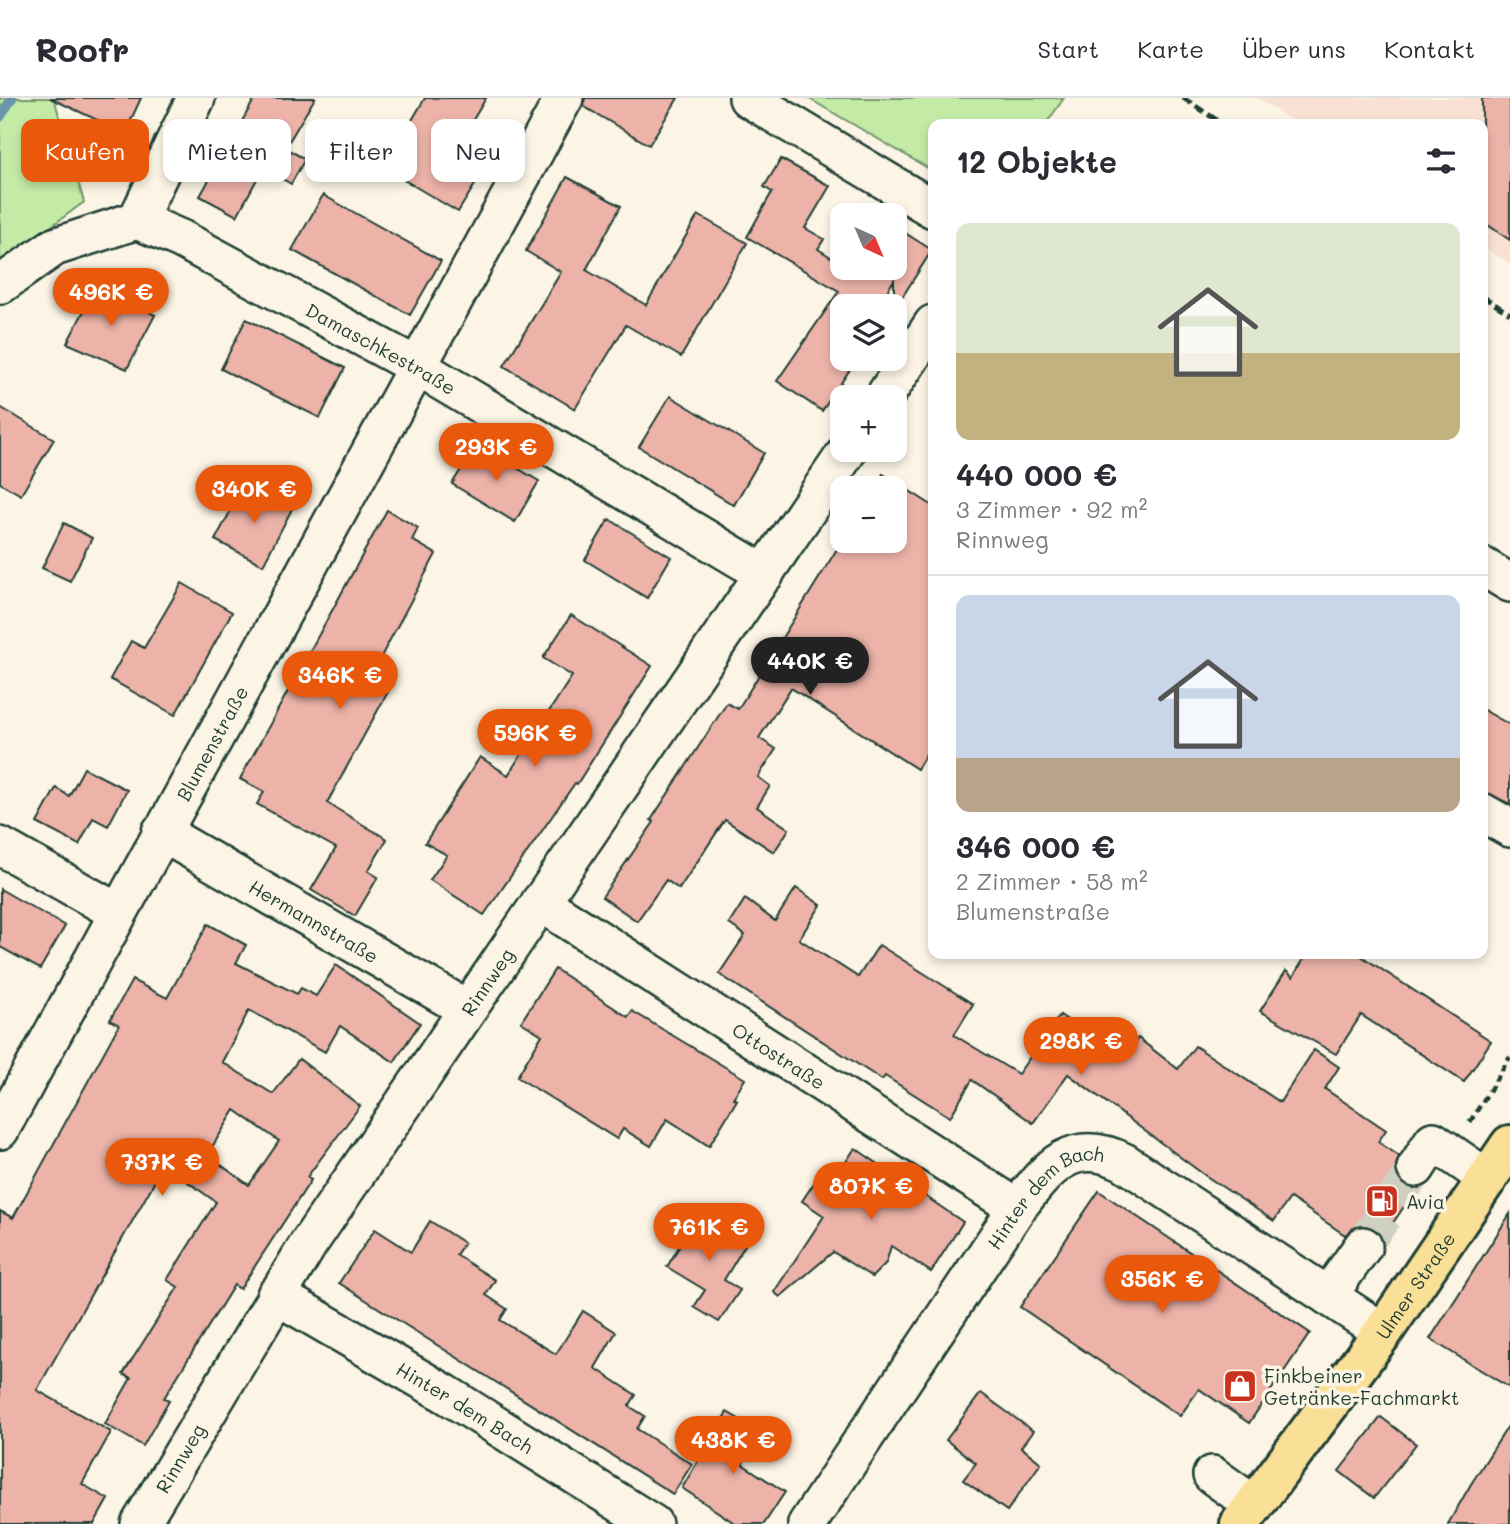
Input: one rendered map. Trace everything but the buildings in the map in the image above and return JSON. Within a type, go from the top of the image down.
[{"type":"main road","name":"Ulmer Straße","points":[[1247,1514],[1383,1332],[1510,1145]]},
{"type":"street","points":[[0,285],[54,247],[137,220],[197,98]]},
{"type":"street","name":"Blumenstraße","points":[[0,1130],[564,98]]},
{"type":"street","points":[[748,98],[928,206]]},
{"type":"street","name":"Damaschkestraße","points":[[137,220],[181,239],[416,366],[765,574]]},
{"type":"street","points":[[892,385],[928,331]]},
{"type":"street","name":"Rinnweg","points":[[140,1524],[276,1295],[467,1009],[840,462]]},
{"type":"street","points":[[1488,570],[1510,583]]},
{"type":"street","points":[[1488,815],[1510,828]]},
{"type":"street","name":"Hermannstraße","points":[[161,832],[467,1009]]},
{"type":"street","points":[[0,846],[117,912]]},
{"type":"street","name":"Ottostraße","points":[[540,902],[1017,1208]]},
{"type":"street","points":[[1416,1168],[1433,1141],[1488,1178]]},
{"type":"street","name":"Hinter dem Bach","points":[[807,1524],[965,1308],[1017,1208],[1043,1175],[1061,1161],[1080,1152],[1110,1155],[1383,1332]]},
{"type":"street","points":[[1328,1296],[1363,1246]]},
{"type":"street","name":"Hinter dem Bach","points":[[276,1295],[446,1394],[653,1524]]},
{"type":"street","points":[[1212,1475],[1247,1514]]},
{"type":"shaded area","points":[[1257,98],[1510,98],[1510,264],[1488,250],[1488,119],[1289,119]]},
{"type":"green space","points":[[0,98],[54,98],[60,119],[21,119],[21,182],[78,182],[84,202],[0,264]]},
{"type":"green space","points":[[808,98],[1064,98],[1049,119],[928,119],[928,168]]},
{"type":"waterway","points":[[0,117],[12,98]]},
{"type":"tunnel","points":[[1363,1246],[1416,1168]]},
{"type":"railway","points":[[1183,98],[1215,119]]},
{"type":"railway","points":[[1488,300],[1510,314]]},
{"type":"place","name":"Avia","points":[[1382,1201]]},
{"type":"place","name":"Finkbeiner Getränke-Fachmarkt","points":[[1240,1386]]}]
